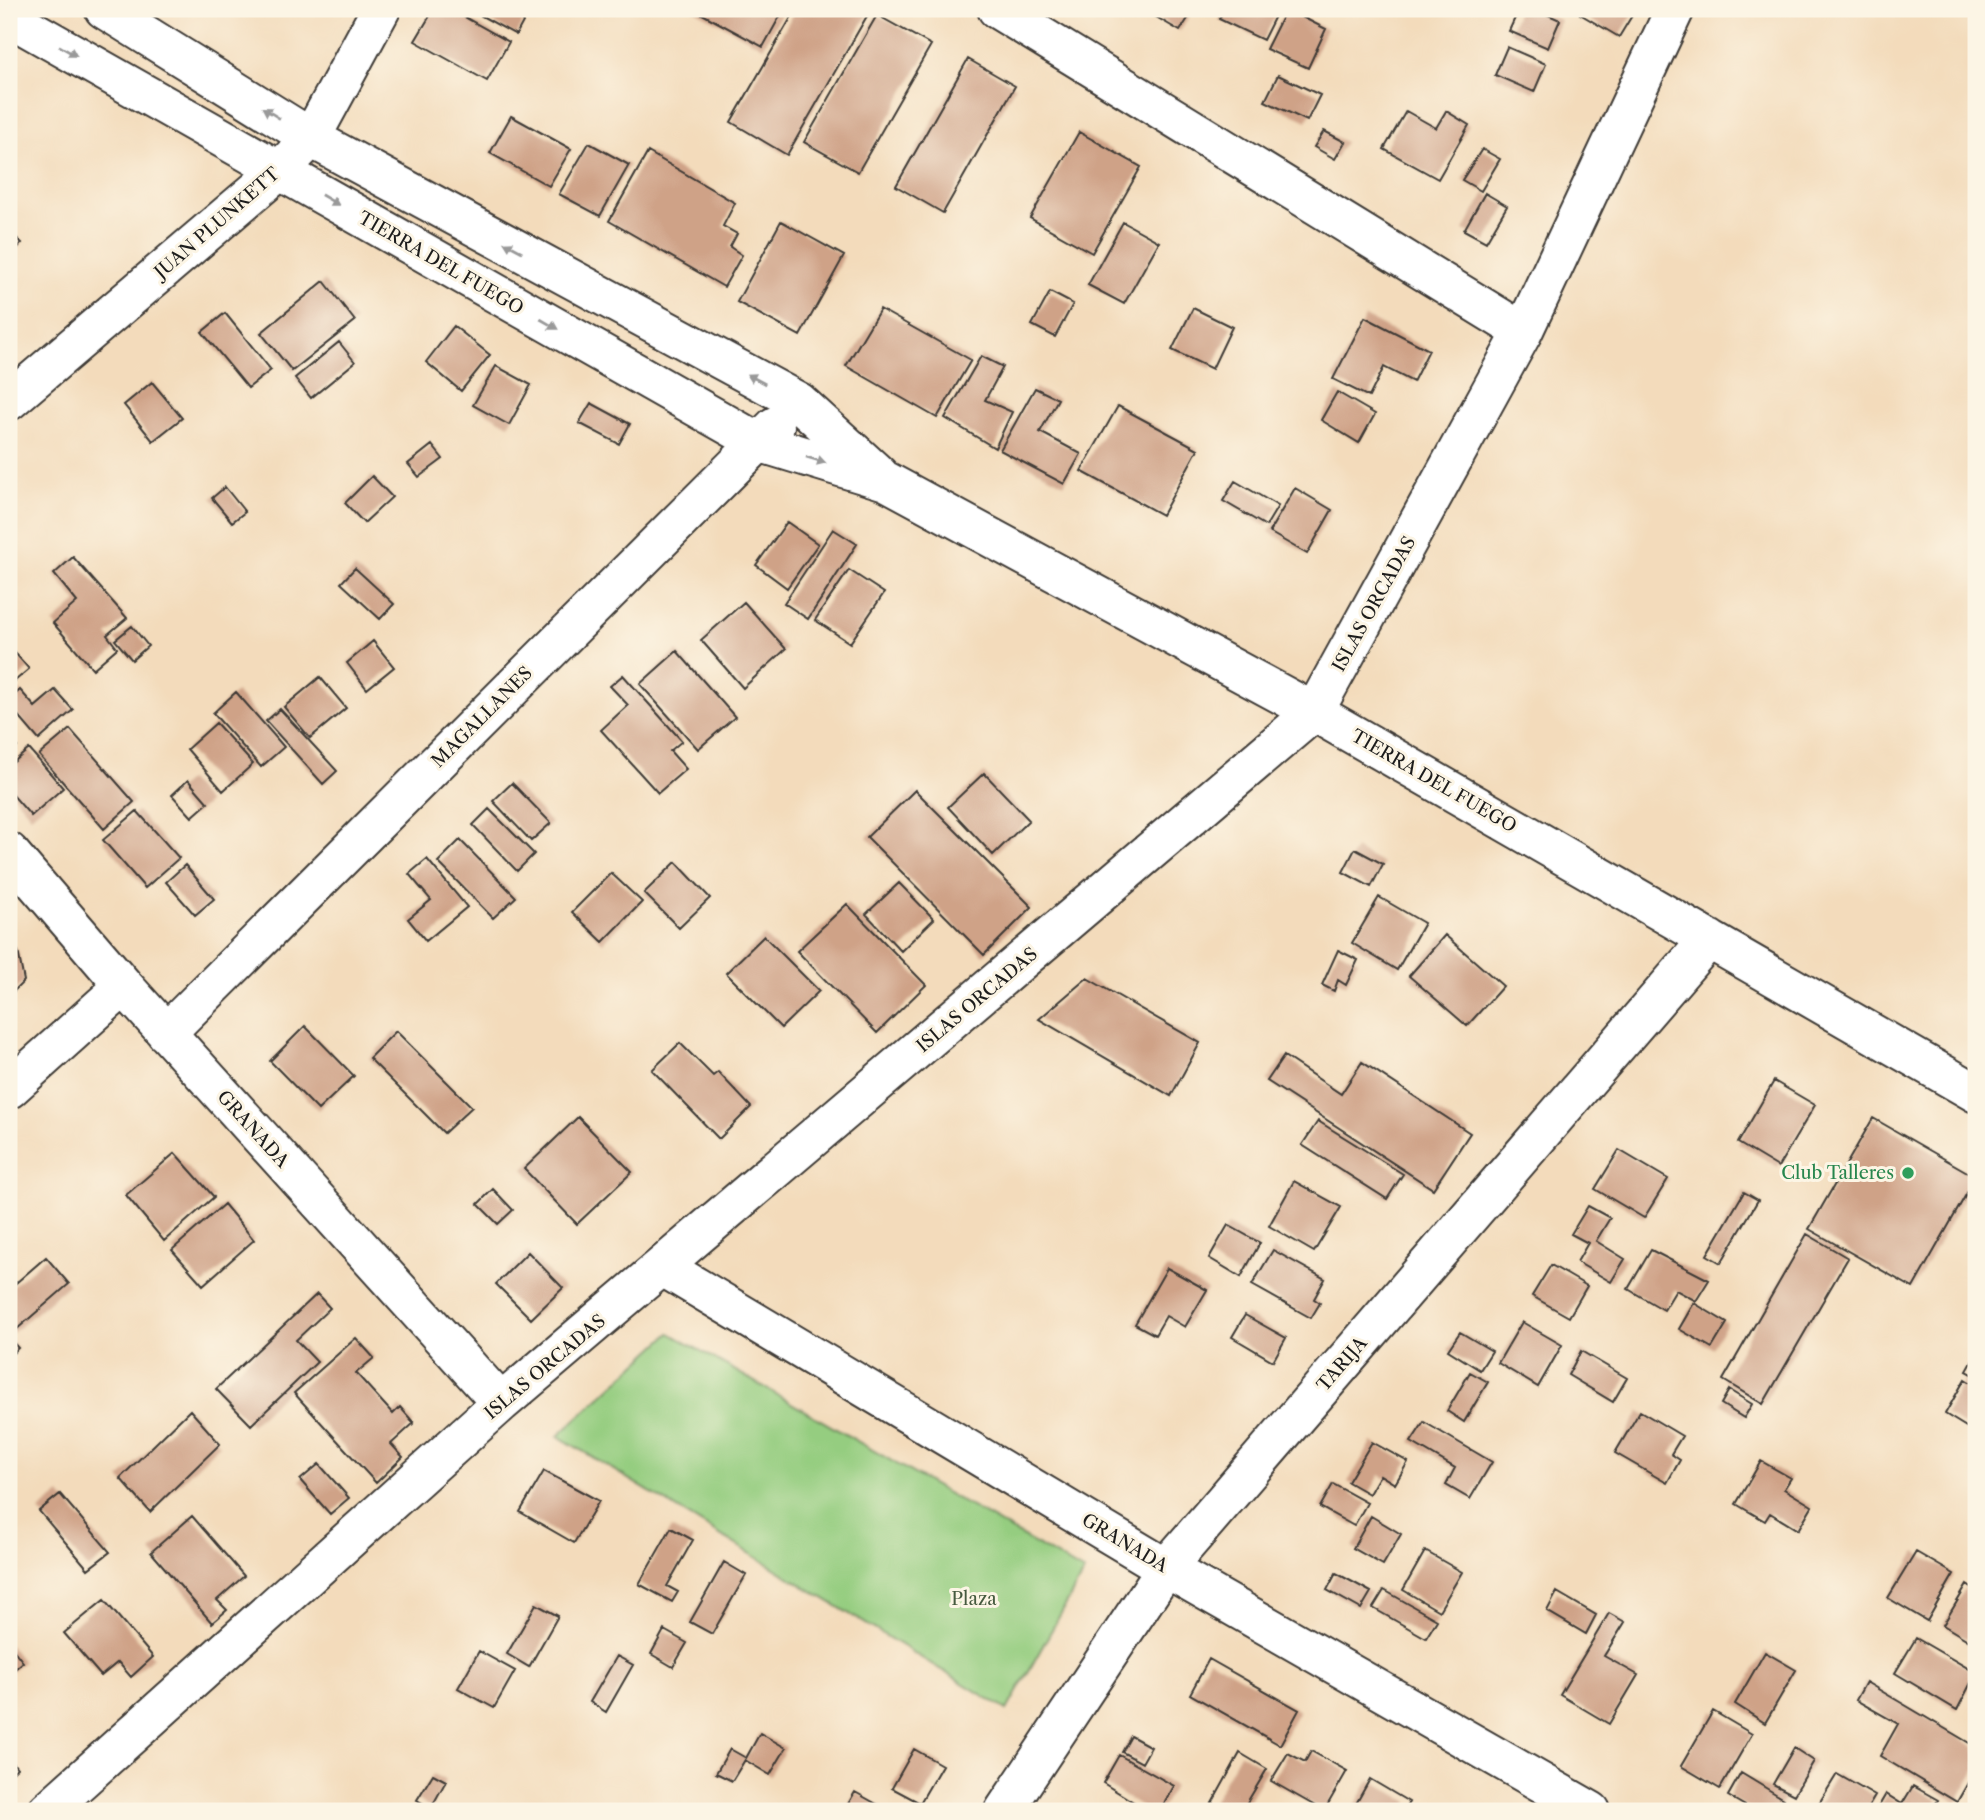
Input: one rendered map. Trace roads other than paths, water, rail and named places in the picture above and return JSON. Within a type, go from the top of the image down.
[{"type":"street","name":"TIERRA DEL FUEGO","points":[[104,9],[311,138],[799,402],[886,481]]},
{"type":"street","name":"JUAN PLUNKETT","points":[[9,401],[279,170],[311,138],[381,9]]},
{"type":"street","points":[[997,9],[1523,332]]},
{"type":"street","name":"ISLAS ORCADAS","points":[[57,1809],[501,1404],[1314,712],[1523,332],[1675,9]]},
{"type":"street","name":"TIERRA DEL FUEGO","points":[[9,17],[758,442],[886,481],[1314,712],[1976,1093]]},
{"type":"street","name":"MAGALLANES","points":[[166,1033],[799,402]]},
{"type":"street","name":"GRANADA","points":[[9,852],[124,986],[501,1404]]},
{"type":"street","name":"TARIJA","points":[[1004,1811],[1167,1568],[1709,939]]},
{"type":"street","points":[[9,1089],[124,986]]},
{"type":"street","name":"GRANADA","points":[[663,1266],[1167,1568],[1591,1811]]},
{"type":"place","name":"Club Talleres","points":[[1908,1173]]},
{"type":"park label","name":"Plaza","points":[[974,1599]]}]
